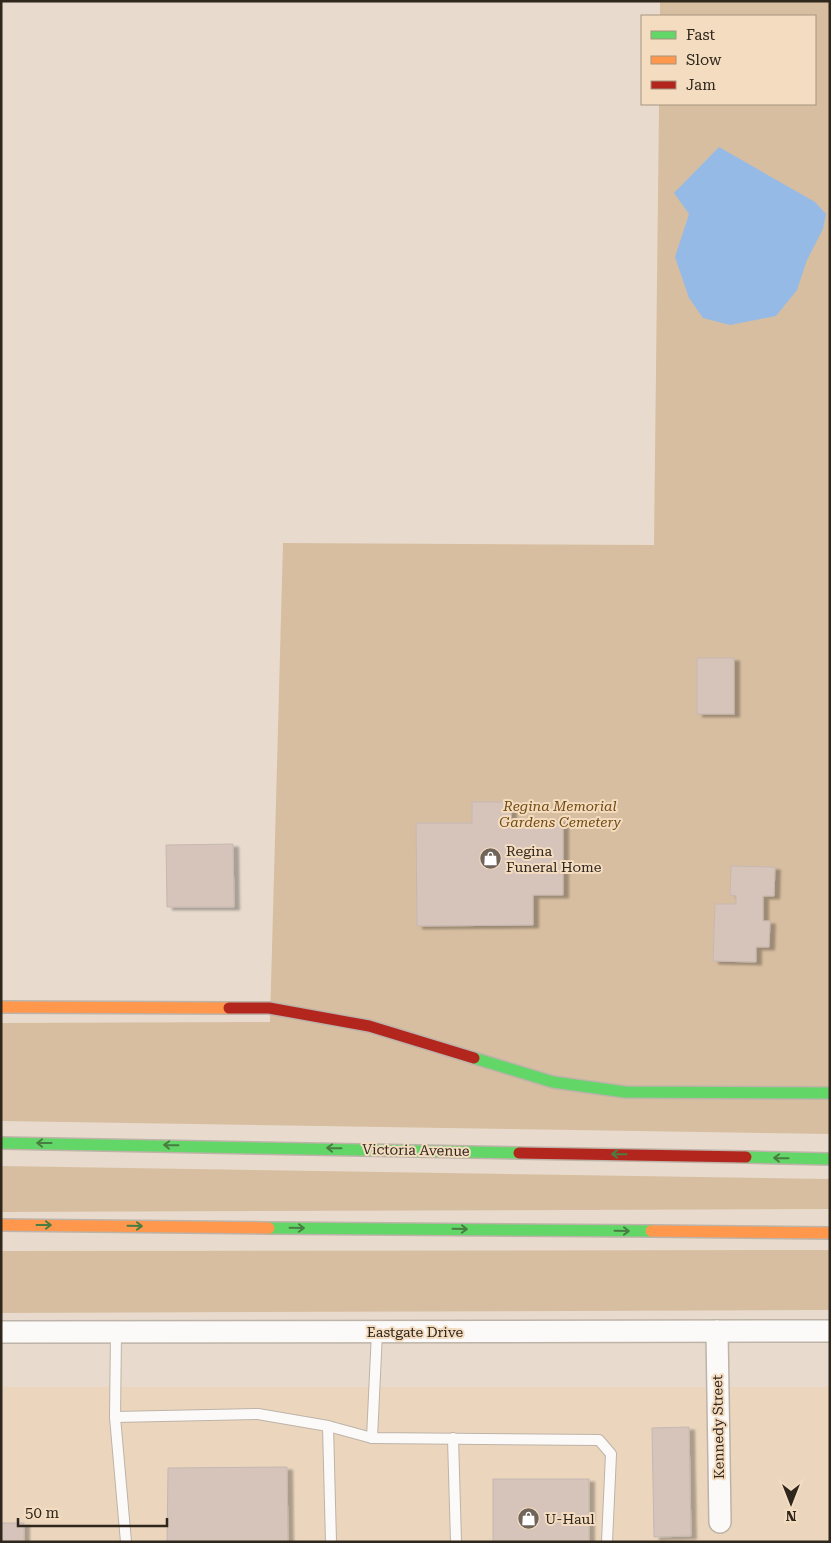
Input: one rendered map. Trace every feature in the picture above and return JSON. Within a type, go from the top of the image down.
[{"type":"main road","points":[[1,1007],[269,1008],[369,1026],[553,1082],[625,1092],[830,1093]]},
{"type":"main road","name":"Victoria Avenue","points":[[1,1143],[830,1159]]},
{"type":"main road","points":[[1,1225],[830,1233]]},
{"type":"street","name":"Kennedy Street","points":[[717,1331],[720,1522]]},
{"type":"street","name":"Eastgate Drive","points":[[1,1332],[830,1331]]},
{"type":"lane","points":[[116,1332],[115,1418],[126,1542]]},
{"type":"lane","points":[[372,1438],[377,1332]]},
{"type":"lane","points":[[115,1418],[258,1414],[328,1426],[372,1438],[598,1440],[611,1454],[606,1542]]},
{"type":"lane","points":[[328,1426],[331,1542]]},
{"type":"lane","points":[[453,1438],[456,1542]]},
{"type":"shaded area","points":[[1,1387],[830,1387],[830,1542],[1,1542]]},
{"type":"green space","name":"Regina Memorial Gardens Cemetery","points":[[660,1],[830,1],[830,1134],[1,1121],[1,1023],[270,1022],[283,543],[654,545],[659,105],[816,105],[816,15],[660,15]]},
{"type":"green space","points":[[1,1166],[830,1179],[830,1209],[1,1212]]},
{"type":"green space","points":[[830,1250],[830,1310],[1,1313],[1,1251]]},
{"type":"water","points":[[719,147],[815,202],[826,214],[823,229],[807,260],[797,290],[776,316],[730,325],[703,318],[689,298],[675,257],[689,214],[674,193]]},
{"type":"building","points":[[697,658],[734,658],[734,714],[697,714]]},
{"type":"building","name":"Regina Funeral Home","points":[[472,802],[511,802],[511,821],[563,820],[563,895],[533,895],[533,925],[417,926],[416,823],[472,823]]},
{"type":"building","points":[[233,844],[234,907],[167,907],[166,845]]},
{"type":"building","points":[[731,866],[775,867],[774,896],[763,896],[763,921],[770,921],[769,947],[756,947],[756,962],[713,961],[715,904],[736,904],[736,896],[730,895]]},
{"type":"building","points":[[689,1427],[691,1536],[654,1537],[652,1428]]},
{"type":"building","points":[[287,1467],[288,1542],[167,1542],[168,1468]]},
{"type":"building","points":[[493,1479],[589,1479],[589,1542],[493,1542]]},
{"type":"building","points":[[1,1523],[24,1523],[24,1542],[1,1542]]},
{"type":"traffic: fast","points":[[474,1058],[553,1082],[625,1092],[830,1093]]},
{"type":"traffic: fast","points":[[1,1143],[519,1153]]},
{"type":"traffic: fast","points":[[746,1157],[830,1159]]},
{"type":"traffic: fast","points":[[269,1228],[651,1231]]},
{"type":"traffic: slow","points":[[1,1007],[229,1008]]},
{"type":"traffic: slow","points":[[1,1225],[269,1228]]},
{"type":"traffic: slow","points":[[651,1231],[830,1233]]},
{"type":"traffic: jam","points":[[229,1008],[269,1008],[369,1026],[474,1058]]},
{"type":"traffic: jam","points":[[519,1153],[746,1157]]},
{"type":"place","name":"Regina Funeral Home","points":[[490,859]]},
{"type":"place","name":"U-Haul","points":[[529,1519]]}]
